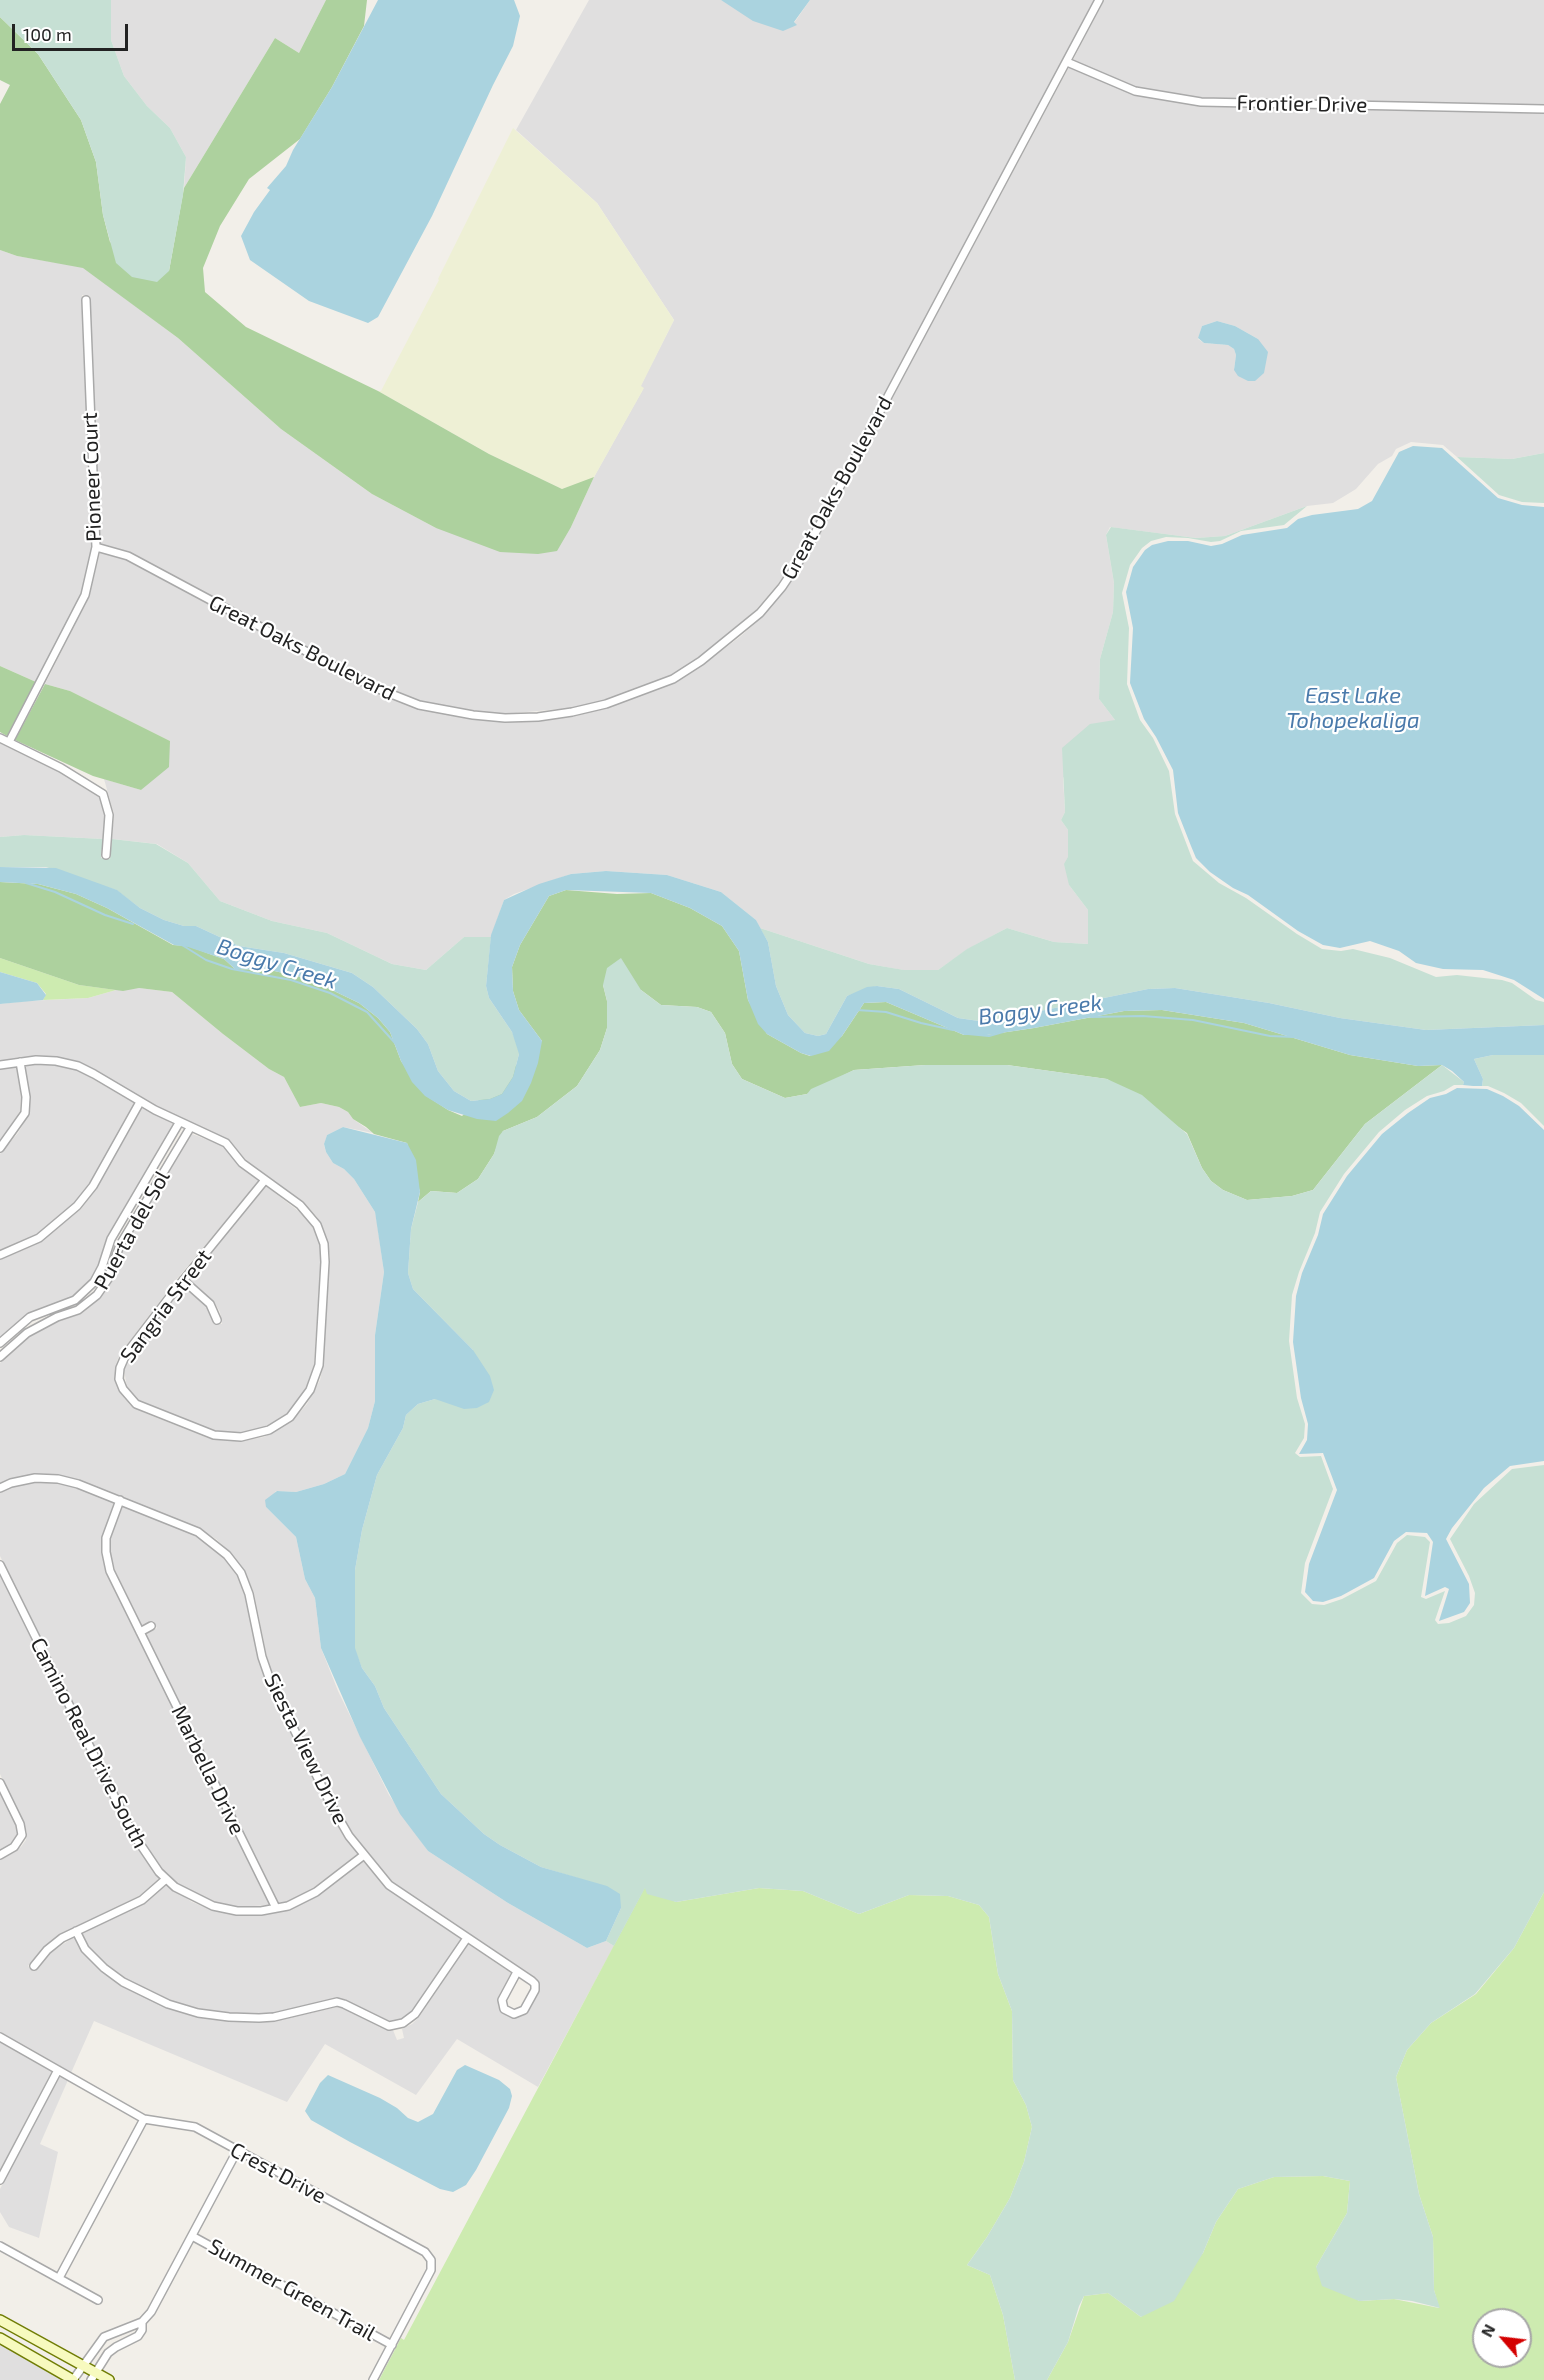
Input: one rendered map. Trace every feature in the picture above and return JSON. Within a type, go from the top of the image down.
[{"type":"main road","points":[[0,2320],[82,2366],[93,2377],[108,2380]]},
{"type":"main road","points":[[0,2338],[73,2380]]},
{"type":"street","name":"Great Oaks Boulevard","points":[[96,547],[128,556],[371,686],[429,707],[492,717],[538,717],[606,704],[673,679],[738,633],[759,613],[782,587],[804,554],[1099,0]]},
{"type":"street","name":"Frontier Drive","points":[[1067,62],[1135,91],[1201,102],[1544,109]]},
{"type":"street","name":"Pioneer Court","points":[[9,742],[85,595],[96,547],[86,300]]},
{"type":"street","points":[[0,738],[61,768],[103,794],[109,815],[106,855]]},
{"type":"street","name":"Sangria Street","points":[[0,1065],[56,1061],[78,1066],[179,1123],[226,1143],[242,1163],[265,1180],[309,1214],[320,1231],[326,1256],[317,1371],[307,1396],[286,1420],[270,1430],[252,1435],[230,1437],[214,1435],[140,1407],[125,1394],[120,1379],[123,1358],[265,1180]]},
{"type":"street","points":[[0,1148],[25,1113],[26,1097],[20,1062]]},
{"type":"street","points":[[0,1255],[39,1238],[77,1206],[93,1186],[140,1102]]},
{"type":"street","name":"Puerta del Sol","points":[[0,1343],[30,1317],[75,1300],[94,1282],[102,1267],[111,1239],[179,1123]]},
{"type":"street","name":"Puerta del Sol","points":[[0,1357],[27,1333],[57,1317],[78,1310],[97,1295],[108,1280],[120,1245],[190,1128]]},
{"type":"street","points":[[183,1280],[210,1304],[218,1320]]},
{"type":"street","name":"Siesta View Drive","points":[[0,1488],[35,1478],[58,1479],[78,1484],[198,1532],[227,1555],[241,1574],[255,1614],[262,1657],[270,1680],[330,1803],[349,1836],[389,1885],[535,1984],[535,1990],[524,2010],[514,2014],[504,2009],[502,2000],[517,1972]]},
{"type":"street","name":"Marbella Drive","points":[[120,1500],[106,1538],[110,1571],[276,1908]]},
{"type":"street","name":"Camino Real Drive South","points":[[0,1565],[132,1832],[142,1850],[166,1879],[194,1898],[213,1906],[237,1911],[261,1911],[288,1905],[316,1892],[364,1855]]},
{"type":"street","points":[[140,1632],[151,1626]]},
{"type":"street","points":[[0,1783],[20,1824],[22,1835],[14,1847],[0,1855]]},
{"type":"street","points":[[34,1966],[47,1950],[62,1938],[142,1900],[166,1879]]},
{"type":"street","points":[[76,1931],[85,1949],[104,1968],[123,1982],[168,2004],[188,2010],[229,2017],[274,2017],[337,2002],[382,2024],[396,2026],[410,2020],[416,2014],[467,1938]]},
{"type":"street","points":[[396,2026],[399,2035]]},
{"type":"street","name":"Crest Drive","points":[[0,2037],[144,2119],[195,2127],[425,2252],[431,2260],[431,2270],[373,2380]]},
{"type":"street","points":[[0,2180],[58,2070]]},
{"type":"street","points":[[59,2278],[144,2119]]},
{"type":"street","points":[[73,2380],[104,2337],[142,2322],[151,2312],[237,2151]]},
{"type":"street","name":"Summer Green Trail","points":[[192,2236],[392,2345]]},
{"type":"street","points":[[0,2246],[98,2300]]},
{"type":"street","points":[[93,2377],[108,2353],[138,2336],[142,2330],[142,2322]]},
{"type":"shaded area","points":[[111,0],[326,0],[299,53],[275,38],[184,188],[186,157],[170,128],[147,106],[124,76],[111,40]]},
{"type":"shaded area","points":[[589,0],[721,0],[797,24],[794,23],[810,0],[1094,0],[801,552],[756,610],[698,658],[671,675],[605,700],[571,708],[504,714],[473,711],[420,701],[373,683],[130,553],[100,544],[90,296],[82,295],[92,546],[81,593],[36,682],[0,666],[0,250],[17,256],[83,267],[178,338],[281,429],[372,494],[436,528],[571,527],[594,477],[643,389],[640,387],[674,320],[597,203],[516,130]]},
{"type":"shaded area","points":[[1104,0],[1544,0],[1544,105],[1201,98],[1136,87],[1073,60]]},
{"type":"shaded area","points":[[1069,67],[1134,94],[1201,106],[1544,113],[1544,453],[1512,459],[1457,457],[1443,445],[1411,442],[1396,449],[1392,456],[1378,464],[1356,489],[1333,503],[1307,506],[1225,536],[1196,538],[1110,527],[1106,535],[1114,583],[1113,612],[1100,659],[1099,699],[1115,720],[1063,778],[1065,812],[1061,820],[1068,830],[1069,885],[1088,910],[1088,944],[1054,942],[1007,928],[968,949],[938,970],[903,970],[869,964],[760,928],[756,920],[721,892],[667,875],[606,871],[571,874],[514,894],[504,900],[491,937],[464,937],[426,970],[392,964],[327,933],[272,921],[220,901],[188,863],[157,844],[112,839],[114,814],[104,779],[141,790],[170,741],[70,691],[45,684],[89,597],[100,552],[126,560],[369,690],[419,709],[473,719],[505,722],[539,721],[574,716],[608,708],[676,682],[741,636],[763,616],[786,589],[808,556]],"holes":[[[1217,321],[1235,326],[1258,339],[1234,369],[1236,355],[1234,349],[1228,345],[1204,343],[1198,339],[1202,326]]]},
{"type":"shaded area","points":[[0,743],[59,772],[99,797],[105,815],[103,839],[24,835],[0,837]]},
{"type":"shaded area","points":[[139,988],[172,992],[269,1069],[284,1077],[300,1107],[321,1103],[339,1107],[373,1133],[343,1127],[327,1135],[324,1145],[333,1163],[344,1169],[354,1179],[375,1212],[377,1223],[384,1272],[375,1335],[375,1401],[368,1428],[345,1474],[324,1484],[296,1492],[276,1491],[266,1507],[296,1537],[305,1579],[315,1598],[321,1648],[338,1691],[389,1795],[428,1851],[508,1903],[587,1948],[606,1941],[614,1946],[538,2087],[457,2039],[416,2095],[325,2044],[287,2102],[94,2021],[71,2073],[0,2032],[0,1859],[21,1847],[26,1840],[27,1832],[0,1774],[0,1574],[128,1834],[160,1878],[139,1896],[59,1935],[44,1947],[28,1966],[35,1971],[50,1953],[74,1937],[82,1952],[102,1971],[121,1985],[168,2008],[198,2017],[260,2022],[275,2021],[337,2007],[380,2027],[393,2030],[397,2040],[404,2038],[402,2029],[419,2017],[468,1944],[511,1973],[498,1998],[498,2006],[502,2013],[512,2018],[523,2016],[528,2012],[539,1992],[539,1985],[535,1978],[391,1882],[352,1834],[274,1679],[267,1657],[254,1593],[245,1571],[230,1552],[200,1529],[80,1480],[59,1475],[34,1474],[0,1483],[0,1363],[29,1336],[59,1321],[81,1314],[100,1298],[112,1281],[124,1247],[192,1134],[224,1146],[239,1166],[259,1181],[176,1280],[122,1351],[115,1373],[119,1391],[130,1405],[145,1413],[208,1438],[242,1441],[264,1437],[293,1420],[307,1404],[320,1380],[323,1366],[330,1256],[324,1230],[317,1217],[306,1205],[249,1164],[228,1140],[157,1107],[79,1062],[57,1057],[36,1056],[0,1061],[0,1004],[88,998],[116,990]]},
{"type":"shaded area","points":[[56,1065],[77,1070],[135,1103],[89,1184],[74,1203],[36,1235],[0,1251],[0,1154],[18,1133],[28,1115],[30,1097],[25,1066]]},
{"type":"shaded area","points":[[17,1067],[21,1097],[20,1111],[0,1142],[0,1069]]},
{"type":"shaded area","points":[[142,1108],[173,1124],[107,1237],[91,1279],[72,1297],[27,1314],[0,1338],[0,1260],[41,1242],[81,1209],[97,1188]]},
{"type":"shaded area","points":[[266,1186],[306,1217],[320,1244],[314,1364],[306,1388],[283,1417],[251,1431],[240,1433],[215,1431],[138,1401],[127,1388],[124,1369],[129,1356],[184,1286],[207,1306],[214,1324],[222,1324],[220,1312],[214,1302],[189,1280]]},
{"type":"shaded area","points":[[36,1482],[77,1487],[114,1502],[102,1538],[106,1573],[270,1905],[237,1907],[196,1895],[178,1884],[162,1870],[136,1831],[0,1556],[0,1492]]},
{"type":"shaded area","points":[[123,1506],[196,1536],[224,1557],[237,1575],[251,1614],[258,1658],[266,1681],[326,1804],[345,1838],[358,1854],[313,1888],[286,1902],[278,1903],[146,1634],[157,1628],[153,1621],[142,1626],[115,1570],[110,1552],[110,1539]]},
{"type":"shaded area","points":[[0,1792],[18,1834],[11,1844],[0,1850]]},
{"type":"shaded area","points":[[363,1861],[386,1888],[461,1939],[412,2011],[407,2017],[395,2022],[384,2020],[346,2000],[337,1998],[273,2013],[229,2013],[199,2009],[170,2000],[125,1978],[107,1966],[89,1947],[81,1933],[144,1903],[166,1884],[192,1902],[212,1910],[237,1915],[262,1915],[289,1909],[319,1895]]},
{"type":"shaded area","points":[[0,2042],[52,2071],[0,2170]]},
{"type":"shaded area","points":[[60,2076],[68,2080],[40,2144],[58,2152],[39,2238],[9,2227],[0,2212],[0,2189]]},
{"type":"shaded area","points":[[0,2334],[72,2374],[69,2380],[0,2380]]},
{"type":"green space","points":[[0,0],[111,0],[111,40],[124,76],[147,106],[170,128],[186,157],[183,195],[169,271],[157,282],[132,277],[116,263],[103,215],[96,162],[81,120],[38,54],[0,17]]},
{"type":"green space","points":[[326,0],[367,0],[364,26],[332,87],[300,139],[249,179],[220,226],[203,268],[205,292],[246,327],[378,391],[489,454],[562,489],[594,477],[557,551],[538,554],[500,552],[436,528],[372,494],[281,429],[178,338],[83,268],[17,256],[0,250],[0,104],[10,85],[0,80],[0,17],[38,54],[81,120],[96,162],[103,215],[110,242],[169,271],[184,188],[275,38],[299,53]]},
{"type":"green space","points":[[513,128],[597,203],[674,320],[641,386],[644,388],[593,479],[562,489],[489,454],[378,391],[381,391],[439,280]]},
{"type":"green space","points":[[1544,453],[1544,503],[1522,502],[1499,495],[1457,457],[1512,459]]},
{"type":"green space","points":[[1307,506],[1284,525],[1241,531],[1220,541],[1166,537],[1151,541],[1142,548],[1130,565],[1122,593],[1129,628],[1127,684],[1140,720],[1153,738],[1169,771],[1175,814],[1193,861],[1219,883],[1246,898],[1322,949],[1341,951],[1353,949],[1390,958],[1436,977],[1457,975],[1512,983],[1536,1000],[1544,1002],[1544,1025],[1426,1030],[1340,1018],[1269,1003],[1175,988],[1148,989],[986,1022],[958,1018],[899,989],[877,986],[847,996],[826,1034],[818,1036],[805,1033],[788,1015],[776,986],[768,942],[760,928],[869,964],[904,970],[938,970],[967,949],[1007,928],[1054,942],[1088,944],[1088,910],[1069,885],[1064,864],[1068,857],[1068,830],[1061,820],[1065,812],[1062,748],[1090,724],[1115,720],[1099,699],[1100,659],[1113,612],[1114,583],[1106,535],[1111,527],[1196,538],[1225,536]]},
{"type":"green space","points":[[0,666],[36,682],[7,736],[0,732]]},
{"type":"green space","points":[[45,684],[70,691],[170,741],[169,767],[141,790],[93,776],[15,740]]},
{"type":"green space","points":[[24,835],[103,839],[101,858],[110,859],[112,839],[156,844],[188,863],[220,901],[272,921],[327,933],[392,964],[426,970],[464,937],[491,937],[486,986],[489,998],[512,1032],[519,1047],[513,1077],[502,1094],[490,1099],[471,1101],[454,1091],[438,1071],[428,1044],[417,1029],[373,987],[352,973],[284,953],[239,946],[196,926],[184,926],[164,920],[140,908],[116,890],[46,867],[0,867],[0,837]]},
{"type":"green space","points":[[0,882],[38,884],[76,894],[107,908],[173,945],[188,946],[224,959],[235,969],[270,970],[309,979],[359,1003],[378,1018],[390,1032],[401,1061],[425,1095],[462,1116],[542,1041],[519,1010],[513,991],[512,967],[520,945],[549,896],[566,890],[617,894],[651,893],[690,908],[722,926],[739,951],[748,1000],[767,1034],[810,1056],[842,1036],[864,1003],[886,1002],[964,1035],[987,1035],[1034,1028],[1124,1011],[1162,1010],[1244,1023],[1350,1055],[1418,1066],[1442,1065],[1365,1124],[1313,1190],[1292,1196],[1247,1200],[1223,1190],[1211,1181],[1202,1168],[1187,1133],[1107,1079],[1007,1065],[925,1065],[854,1070],[807,1094],[785,1098],[742,1079],[732,1064],[725,1033],[711,1012],[697,1007],[661,1005],[641,990],[603,985],[607,1001],[607,1028],[600,1050],[577,1086],[537,1117],[503,1131],[494,1154],[478,1179],[457,1193],[431,1191],[418,1202],[420,1192],[407,1143],[374,1134],[339,1107],[321,1103],[300,1107],[284,1077],[269,1069],[172,992],[139,988],[123,991],[79,985],[0,958]]},
{"type":"green space","points":[[0,958],[79,985],[116,990],[88,998],[43,1000],[46,994],[37,983],[0,972]]},
{"type":"green space","points":[[621,958],[641,990],[661,1005],[697,1007],[711,1012],[725,1033],[732,1064],[742,1079],[785,1098],[807,1094],[811,1089],[854,1070],[925,1065],[1007,1065],[1107,1079],[1142,1095],[1187,1134],[1202,1168],[1211,1181],[1223,1190],[1247,1200],[1292,1196],[1313,1190],[1365,1124],[1442,1065],[1464,1082],[1463,1085],[1454,1085],[1427,1096],[1405,1110],[1379,1132],[1344,1174],[1320,1212],[1315,1233],[1299,1272],[1292,1295],[1289,1341],[1297,1398],[1305,1424],[1304,1438],[1295,1453],[1300,1457],[1321,1456],[1333,1489],[1305,1563],[1301,1593],[1312,1604],[1324,1605],[1342,1599],[1376,1581],[1397,1543],[1407,1535],[1425,1537],[1430,1542],[1421,1597],[1426,1599],[1445,1591],[1435,1620],[1438,1624],[1449,1623],[1466,1616],[1474,1605],[1475,1593],[1450,1539],[1474,1504],[1512,1469],[1544,1465],[1544,1892],[1514,1948],[1475,1994],[1431,2023],[1407,2050],[1396,2077],[1419,2194],[1433,2237],[1434,2290],[1440,2308],[1394,2299],[1359,2301],[1322,2286],[1316,2267],[1347,2213],[1350,2181],[1323,2176],[1274,2177],[1238,2189],[1216,2222],[1203,2253],[1174,2301],[1141,2317],[1108,2293],[1084,2296],[1068,2342],[1047,2380],[1015,2380],[1003,2315],[990,2275],[967,2265],[1010,2198],[1024,2162],[1032,2127],[1026,2105],[1013,2080],[1012,2011],[998,1974],[989,1917],[979,1905],[948,1896],[909,1895],[859,1914],[803,1891],[759,1888],[676,1902],[647,1894],[645,1888],[614,1946],[606,1941],[621,1908],[587,1881],[541,1867],[484,1834],[441,1794],[384,1708],[354,1648],[355,1570],[362,1530],[377,1475],[403,1428],[406,1415],[418,1404],[435,1399],[473,1350],[413,1289],[408,1273],[411,1229],[418,1202],[431,1191],[457,1193],[478,1179],[494,1154],[499,1136],[503,1131],[537,1117],[577,1086],[600,1050],[607,1028],[607,1001],[603,985],[607,968]]},
{"type":"green space","points":[[1493,1055],[1544,1055],[1544,1126],[1521,1103],[1488,1086],[1482,1086],[1483,1079],[1474,1059]]},
{"type":"green space","points":[[645,1887],[676,1902],[759,1888],[803,1891],[859,1914],[909,1895],[948,1896],[979,1905],[989,1917],[998,1974],[1012,2011],[1013,2080],[1026,2105],[1032,2127],[1024,2162],[1010,2198],[967,2265],[990,2275],[1003,2315],[1015,2380],[379,2380],[401,2338],[404,2340]]},
{"type":"green space","points":[[1544,1892],[1544,2380],[1047,2380],[1068,2342],[1084,2296],[1108,2293],[1141,2317],[1203,2253],[1216,2222],[1238,2189],[1274,2177],[1323,2176],[1350,2181],[1347,2213],[1316,2267],[1359,2301],[1394,2299],[1439,2308],[1434,2290],[1433,2237],[1419,2194],[1396,2077],[1407,2050],[1431,2023],[1476,1994],[1514,1948]]},
{"type":"water","points":[[378,0],[514,0],[520,16],[513,46],[432,216],[378,317],[368,323],[309,301],[250,260],[241,236],[254,212],[270,190],[267,188],[286,166],[293,150],[332,87]]},
{"type":"water","points":[[721,0],[810,0],[794,22],[797,25],[783,31],[753,21]]},
{"type":"water","points":[[1217,321],[1235,326],[1258,339],[1268,352],[1264,373],[1255,381],[1248,381],[1238,376],[1234,370],[1236,355],[1234,349],[1228,345],[1204,343],[1198,338],[1202,326]]},
{"type":"water","name":"East Lake Tohopekaliga","points":[[1413,446],[1442,448],[1498,498],[1522,505],[1544,507],[1544,999],[1514,980],[1483,970],[1443,969],[1416,963],[1399,951],[1370,941],[1340,948],[1323,945],[1298,931],[1248,895],[1210,872],[1196,858],[1178,813],[1173,770],[1144,719],[1130,683],[1133,628],[1126,592],[1133,567],[1145,550],[1152,545],[1168,541],[1188,541],[1211,546],[1222,544],[1242,535],[1287,528],[1298,519],[1312,515],[1358,509],[1372,501],[1399,452]]},
{"type":"water","points":[[0,867],[56,868],[117,890],[140,908],[164,920],[184,926],[196,926],[239,946],[284,953],[352,973],[373,987],[417,1029],[428,1044],[438,1071],[454,1091],[471,1101],[490,1099],[502,1094],[513,1077],[519,1054],[512,1032],[489,998],[486,986],[491,935],[504,900],[539,884],[571,874],[606,871],[667,875],[721,892],[756,920],[768,942],[776,986],[788,1015],[805,1033],[818,1036],[826,1034],[847,996],[867,987],[899,989],[958,1018],[986,1022],[1148,989],[1175,988],[1269,1003],[1340,1018],[1426,1030],[1544,1025],[1544,1055],[1493,1055],[1474,1059],[1483,1079],[1482,1086],[1473,1086],[1463,1085],[1464,1082],[1442,1065],[1418,1066],[1350,1055],[1244,1023],[1162,1010],[1124,1011],[1034,1028],[987,1035],[964,1035],[886,1002],[864,1003],[829,1051],[811,1056],[767,1034],[758,1024],[748,1000],[739,951],[722,926],[690,908],[651,893],[566,890],[549,896],[520,945],[512,967],[513,991],[519,1010],[542,1041],[531,1083],[522,1101],[496,1121],[477,1119],[448,1110],[425,1096],[412,1082],[390,1032],[378,1018],[359,1003],[309,979],[270,970],[235,969],[224,959],[188,947],[174,945],[107,908],[76,894],[38,884],[0,882]]},
{"type":"water","points":[[0,972],[37,983],[46,995],[43,1000],[0,1004]]},
{"type":"water","points":[[1457,1088],[1487,1089],[1503,1096],[1519,1106],[1544,1130],[1544,1461],[1510,1466],[1484,1488],[1452,1528],[1446,1539],[1469,1584],[1470,1603],[1464,1612],[1439,1621],[1449,1589],[1445,1587],[1425,1596],[1433,1542],[1427,1533],[1406,1532],[1394,1541],[1374,1578],[1341,1596],[1323,1602],[1313,1601],[1305,1592],[1309,1564],[1337,1490],[1323,1453],[1299,1454],[1307,1440],[1308,1424],[1301,1398],[1293,1342],[1296,1296],[1302,1273],[1318,1235],[1323,1214],[1347,1176],[1382,1134],[1408,1113],[1430,1098],[1446,1094]]},
{"type":"water","points":[[343,1127],[407,1143],[416,1160],[420,1192],[411,1229],[408,1273],[413,1289],[473,1350],[490,1376],[494,1390],[489,1402],[477,1408],[464,1409],[435,1399],[418,1404],[406,1415],[403,1428],[377,1475],[362,1530],[355,1570],[355,1648],[362,1668],[375,1686],[384,1708],[441,1794],[484,1834],[541,1867],[607,1886],[620,1894],[621,1908],[606,1941],[587,1948],[508,1903],[428,1851],[400,1814],[360,1737],[321,1648],[315,1598],[305,1579],[296,1537],[266,1507],[265,1500],[277,1491],[296,1492],[324,1484],[345,1474],[368,1428],[375,1401],[375,1335],[384,1272],[375,1212],[354,1179],[344,1169],[333,1163],[326,1152],[324,1144],[327,1135]]},
{"type":"water","points":[[465,2065],[499,2080],[510,2089],[512,2096],[509,2108],[476,2170],[466,2185],[453,2192],[440,2189],[350,2142],[311,2120],[305,2111],[320,2083],[328,2075],[380,2098],[408,2118],[418,2122],[433,2114],[457,2070]]},
{"type":"waterway","name":"Boggy Creek","points":[[26,883],[55,892],[105,915],[133,924]]},
{"type":"waterway","name":"Boggy Creek","points":[[182,945],[206,960],[232,969],[291,980],[330,993],[367,1012],[395,1043]]},
{"type":"waterway","name":"Boggy Creek","points":[[857,1010],[886,1012],[953,1030]]},
{"type":"waterway","name":"Boggy Creek","points":[[1091,1017],[1143,1016],[1193,1020],[1270,1036],[1294,1037]]},
{"type":"waterway","name":"Boggy Creek","points":[[968,1034],[989,1036],[1003,1032]]}]
